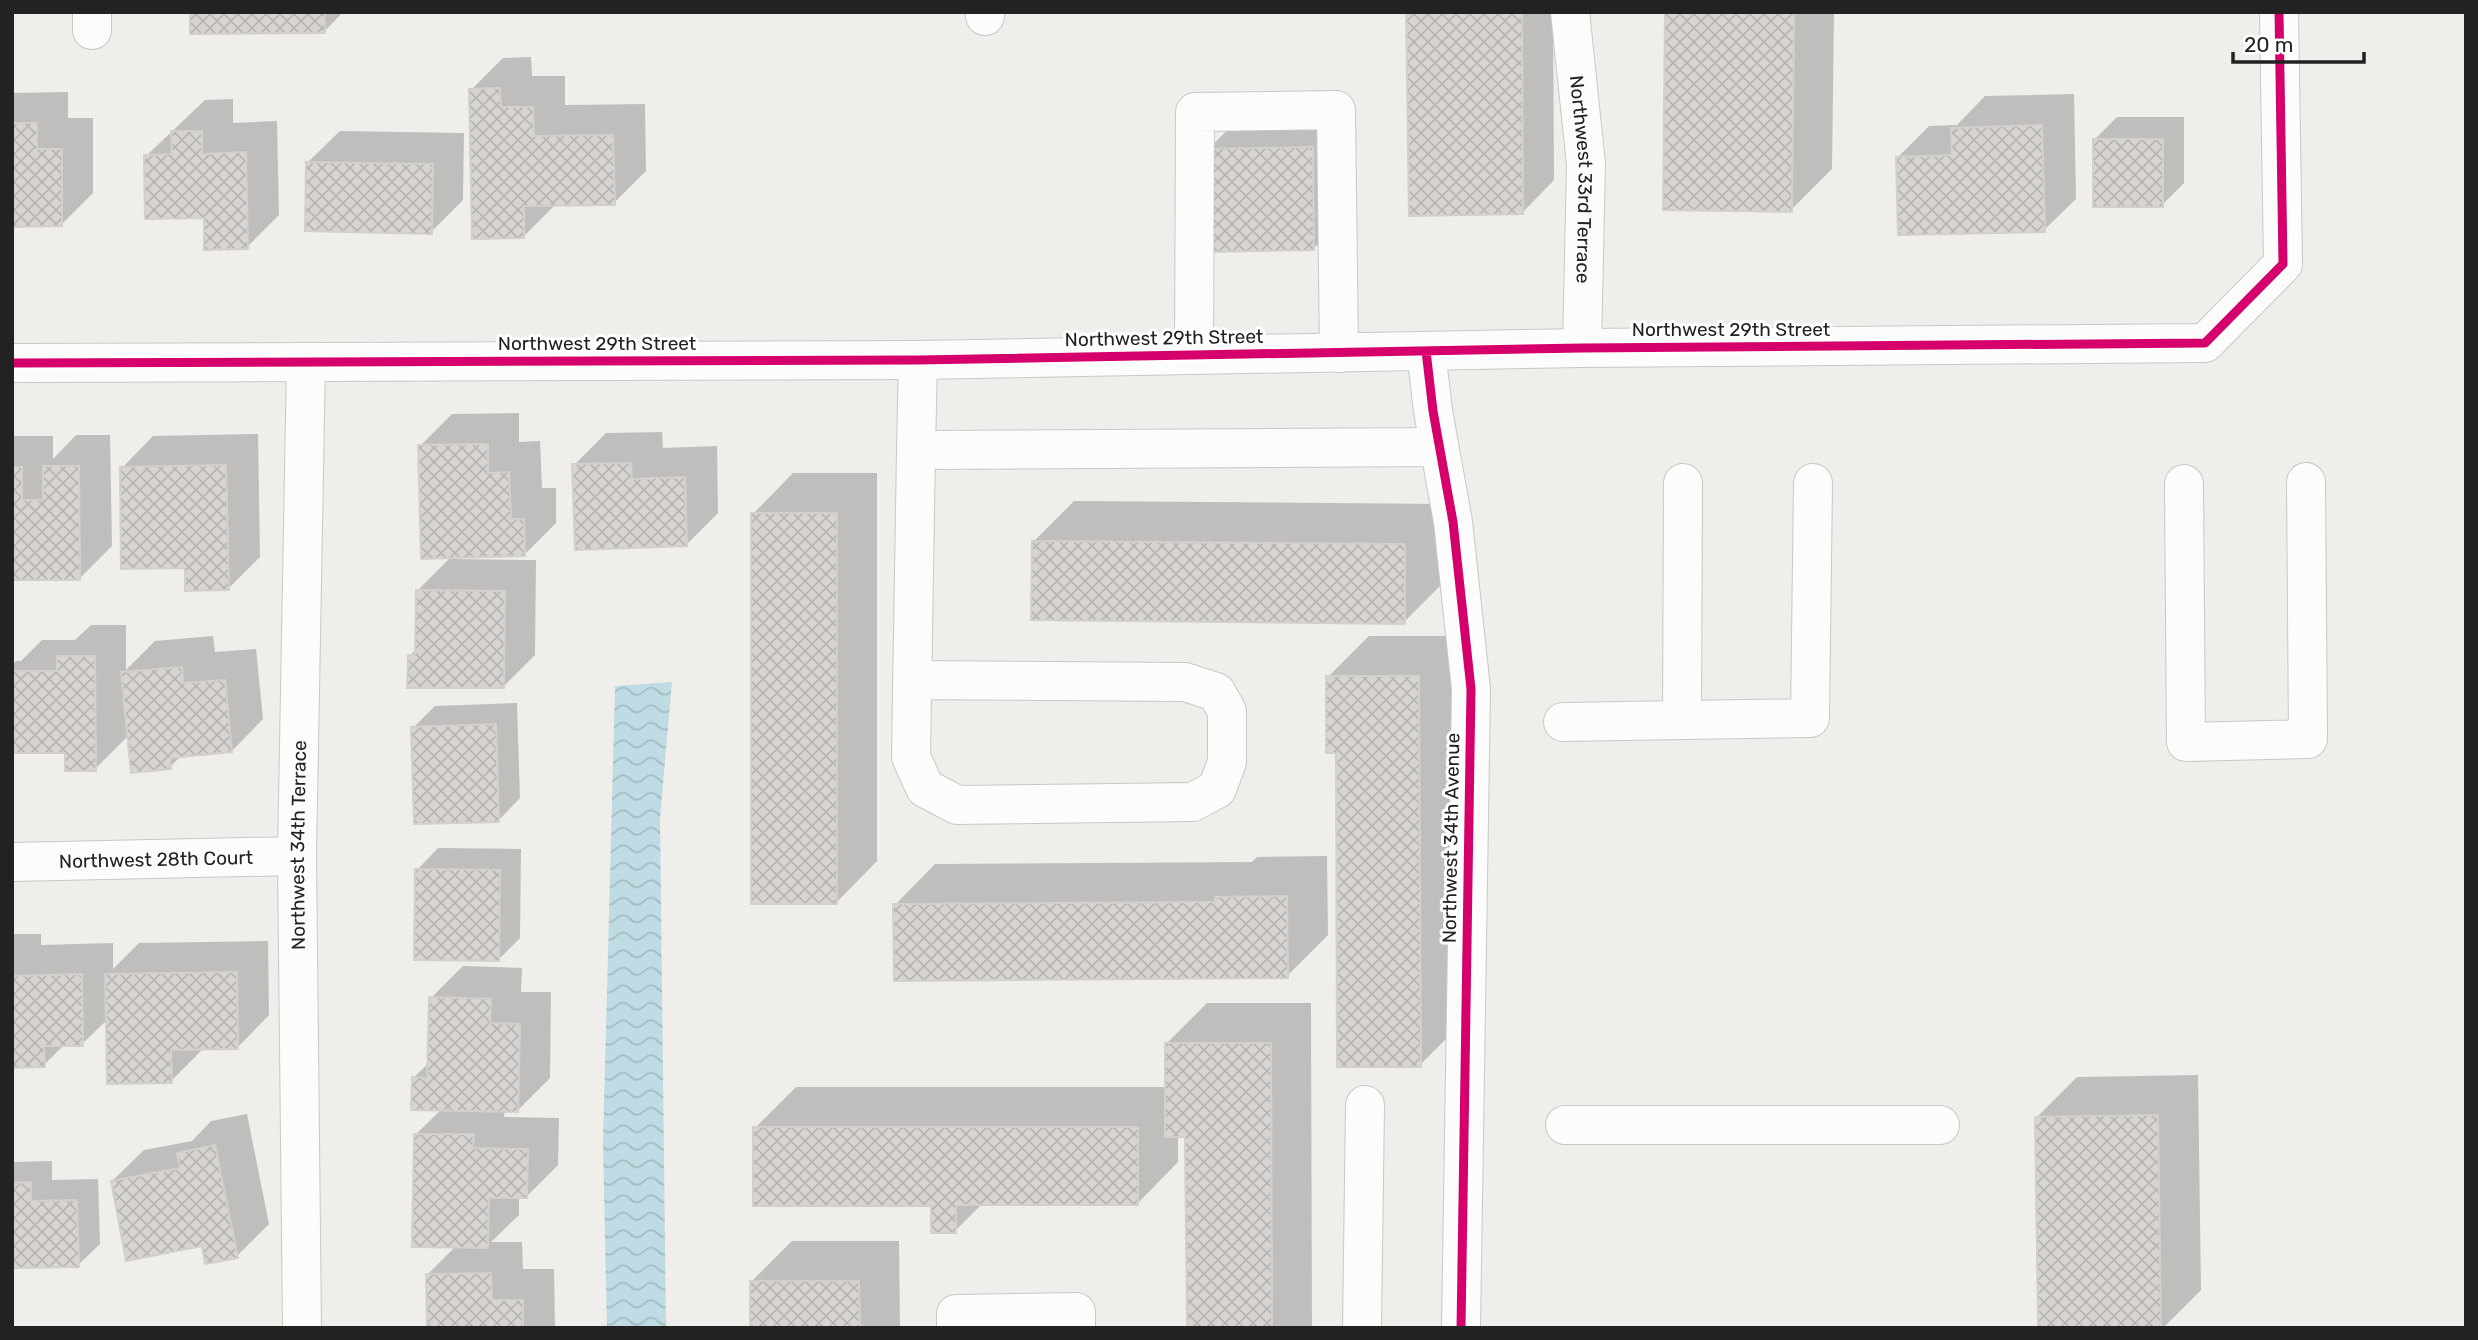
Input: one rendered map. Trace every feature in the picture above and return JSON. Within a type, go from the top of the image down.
[{"type":"street","name":"Northwest 33rd Terrace","points":[[1570,12],[1586,164],[1582,348]]},
{"type":"street","name":"Northwest 29th Street","points":[[12,363],[918,360],[1582,348],[2205,343],[2283,264],[2279,12]]},
{"type":"street","points":[[1194,355],[1195,112],[1336,110],[1339,352]]},
{"type":"street","name":"Northwest 34th Avenue","points":[[1426,351],[1453,522],[1471,689],[1461,1328]]},
{"type":"street","points":[[912,680],[1185,682],[1216,692],[1227,711],[1227,762],[1217,789],[1193,802],[957,805],[925,789],[911,757],[912,680],[916,450],[918,360]]},
{"type":"street","name":"Northwest 34th Terrace","points":[[302,1328],[297,856],[306,362]]},
{"type":"street","points":[[916,450],[1440,447]]},
{"type":"street","points":[[2184,484],[2186,742],[2308,739],[2306,482]]},
{"type":"street","points":[[1682,720],[1683,483]]},
{"type":"street","points":[[1563,722],[1810,718],[1813,483]]},
{"type":"street","name":"Northwest 28th Court","points":[[12,862],[297,856]]},
{"type":"street","points":[[1362,1328],[1365,1105]]},
{"type":"street","points":[[1564,1125],[1940,1125]]},
{"type":"street","points":[[956,1328],[956,1314],[1076,1312],[1076,1328]]},
{"type":"water","points":[[672,682],[660,818],[666,1328],[607,1328],[603,1143],[615,686]]},
{"type":"building","points":[[190,12],[325,12],[325,33],[190,34]]},
{"type":"building","points":[[1406,12],[1522,12],[1523,214],[1409,216]]},
{"type":"building","points":[[1665,12],[1794,12],[1792,212],[1663,210]]},
{"type":"building","points":[[500,88],[501,107],[533,107],[534,136],[613,135],[615,205],[524,206],[524,238],[472,239],[469,89]]},
{"type":"building","points":[[12,123],[37,123],[37,149],[62,149],[62,226],[12,227]]},
{"type":"building","points":[[2042,125],[2045,232],[1898,235],[1896,157],[1952,155],[1951,128]]},
{"type":"building","points":[[171,131],[202,131],[202,154],[246,152],[248,249],[204,250],[204,218],[145,219],[144,155],[172,154]]},
{"type":"building","points":[[2093,139],[2163,139],[2163,207],[2093,207]]},
{"type":"building","points":[[1313,147],[1314,250],[1208,252],[1206,149]]},
{"type":"building","points":[[306,162],[433,164],[432,234],[305,231]]},
{"type":"building","points":[[488,444],[488,473],[509,472],[511,519],[524,519],[525,556],[421,559],[418,445]]},
{"type":"building","points":[[631,463],[632,479],[685,477],[687,546],[575,550],[572,464]]},
{"type":"building","points":[[226,465],[229,590],[185,591],[185,568],[121,569],[120,467]]},
{"type":"building","points":[[43,466],[79,466],[80,580],[12,580],[12,467],[22,467],[22,500],[43,500]]},
{"type":"building","points":[[751,513],[837,513],[837,904],[751,904]]},
{"type":"building","points":[[1032,541],[1405,544],[1405,624],[1031,620]]},
{"type":"building","points":[[416,590],[505,591],[504,688],[407,688],[408,655],[415,655]]},
{"type":"building","points":[[57,656],[95,656],[96,771],[65,771],[65,753],[12,753],[12,671],[57,671]]},
{"type":"building","points":[[182,667],[183,683],[225,680],[232,752],[170,758],[171,769],[131,773],[121,672]]},
{"type":"building","points":[[1326,676],[1419,676],[1421,1067],[1337,1067],[1336,753],[1326,753]]},
{"type":"building","points":[[496,724],[499,822],[414,824],[411,727]]},
{"type":"building","points":[[415,869],[500,870],[499,961],[414,960]]},
{"type":"building","points":[[1287,896],[1288,978],[894,981],[893,904],[1215,902],[1215,897]]},
{"type":"building","points":[[237,972],[238,1049],[171,1050],[172,1083],[107,1084],[105,974]]},
{"type":"building","points":[[82,974],[83,1046],[44,1046],[45,1067],[12,1068],[12,976]]},
{"type":"building","points":[[429,997],[491,999],[490,1023],[520,1024],[518,1112],[411,1110],[412,1077],[427,1078]]},
{"type":"building","points":[[1165,1043],[1271,1043],[1272,1328],[1187,1328],[1185,1137],[1165,1137]]},
{"type":"building","points":[[2158,1115],[2161,1328],[2038,1328],[2035,1117]]},
{"type":"building","points":[[753,1127],[1138,1127],[1138,1205],[956,1205],[956,1233],[931,1233],[931,1206],[753,1206]]},
{"type":"building","points":[[414,1134],[474,1134],[473,1148],[528,1149],[527,1198],[489,1198],[488,1248],[412,1247]]},
{"type":"building","points":[[215,1145],[238,1258],[205,1264],[202,1246],[126,1261],[111,1181],[180,1168],[177,1153]]},
{"type":"building","points":[[31,1182],[31,1201],[77,1200],[79,1267],[12,1268],[12,1183]]},
{"type":"building","points":[[491,1273],[492,1300],[523,1300],[523,1328],[427,1328],[426,1274]]},
{"type":"building","points":[[750,1281],[859,1281],[860,1328],[750,1328]]},
{"type":"cycle path","points":[[12,363],[918,360],[1582,348],[2205,343],[2283,264],[2279,12]]},
{"type":"cycle path","points":[[1426,351],[1433,411],[1453,522],[1471,689],[1461,1328]]}]
